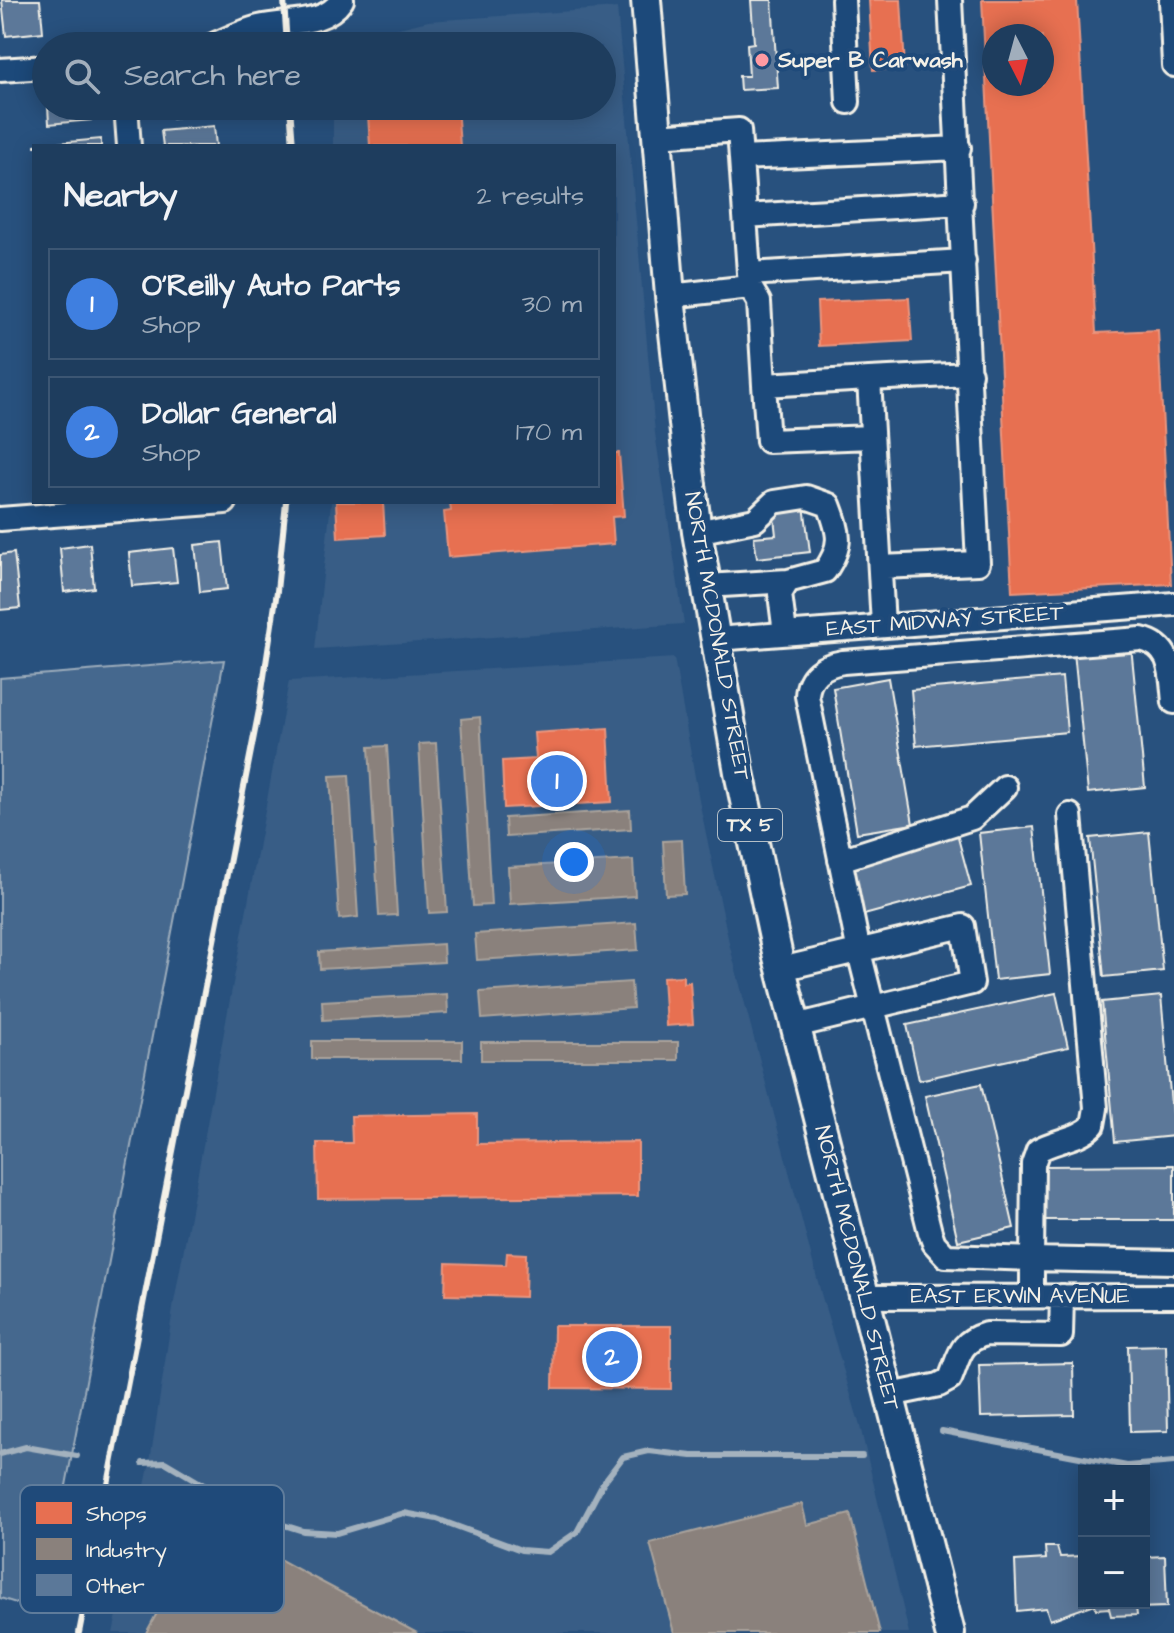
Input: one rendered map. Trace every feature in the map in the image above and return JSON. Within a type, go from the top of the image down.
[{"type":"main road","name":"NORTH MCDONALD STREET","points":[[646,0],[670,296],[697,532],[739,772],[781,969],[950,1633]]},
{"type":"street","points":[[246,32],[327,15],[342,0]]},
{"type":"street","points":[[843,0],[848,102]]},
{"type":"street","points":[[880,567],[978,563],[950,0]]},
{"type":"street","points":[[1171,0],[1174,65]]},
{"type":"street","points":[[0,70],[32,68]]},
{"type":"street","points":[[127,120],[129,144]]},
{"type":"street","points":[[657,136],[739,130],[750,281],[759,302],[768,441],[872,437]]},
{"type":"street","points":[[741,158],[959,148]]},
{"type":"street","points":[[745,216],[962,203]]},
{"type":"street","points":[[670,296],[750,281],[964,261]]},
{"type":"street","points":[[764,385],[970,374]]},
{"type":"street","points":[[869,379],[883,625]]},
{"type":"street","points":[[697,532],[755,520],[774,502],[806,497],[829,505],[837,527],[837,554],[825,571],[788,581],[706,586]]},
{"type":"street","points":[[0,519],[180,504]]},
{"type":"street","points":[[785,633],[780,594],[788,581]]},
{"type":"street","name":"EAST MIDWAY STREET","points":[[716,639],[1174,604]]},
{"type":"street","points":[[1174,702],[1169,658],[1151,641],[1141,639],[843,662],[822,668],[811,680],[807,696],[859,952],[934,1243],[946,1256],[956,1258],[1174,1262]]},
{"type":"street","points":[[840,860],[972,818],[1005,787]]},
{"type":"street","points":[[1032,1296],[1033,1164],[1038,1150],[1087,1131],[1093,1125],[1096,1108],[1070,815]]},
{"type":"street","points":[[781,969],[963,926],[972,983],[795,1026]]},
{"type":"street","points":[[986,1296],[986,1334]]},
{"type":"street","points":[[890,1395],[939,1385],[950,1379],[961,1348],[975,1337],[986,1334],[1061,1335],[1062,1296]]},
{"type":"street","name":"EAST ERWIN AVENUE","points":[[866,1297],[1174,1296]]},
{"type":"shaded area","points":[[617,8],[655,433],[684,624],[315,649],[331,504],[616,504],[616,144],[333,144],[333,120],[616,120],[616,32],[383,32],[428,21]]},
{"type":"shaded area","points":[[674,658],[700,805],[730,947],[822,1297],[860,1426],[909,1633],[113,1633],[117,1613],[284,1613],[284,1485],[145,1485],[174,1302],[289,681]]},
{"type":"shaded area","points":[[224,660],[66,1485],[20,1485],[20,1604],[0,1598],[0,678]]},
{"type":"building: Shops","points":[[869,0],[901,0],[905,68],[873,70]]},
{"type":"building: Shops","points":[[982,0],[1077,0],[1096,333],[1158,330],[1171,584],[1012,592],[987,96],[1054,96],[1054,24],[983,24]]},
{"type":"building: Shops","points":[[368,120],[458,120],[460,144],[370,144]]},
{"type":"building: Shops","points":[[909,298],[912,341],[819,346],[817,302]]},
{"type":"building: Shops","points":[[616,453],[619,453],[624,516],[612,517],[614,544],[448,557],[444,512],[451,511],[450,504],[616,504]]},
{"type":"building: Shops","points":[[336,504],[383,504],[385,535],[338,538]]},
{"type":"building: Shops","points":[[608,728],[612,802],[504,808],[502,761],[536,759],[534,733]]},
{"type":"building: Shops","points":[[683,976],[683,983],[690,982],[693,1024],[666,1026],[663,977]]},
{"type":"building: Shops","points":[[477,1114],[477,1144],[638,1142],[638,1196],[318,1199],[317,1143],[352,1143],[351,1116]]},
{"type":"building: Shops","points":[[507,1253],[526,1254],[525,1297],[445,1295],[446,1263],[506,1265]]},
{"type":"building: Shops","points":[[554,1326],[671,1326],[671,1389],[553,1388]]},
{"type":"building: Industry","points":[[480,717],[491,905],[473,906],[461,719]]},
{"type":"building: Industry","points":[[436,743],[447,912],[429,913],[419,744]]},
{"type":"building: Industry","points":[[387,746],[397,915],[379,916],[369,747]]},
{"type":"building: Industry","points":[[349,775],[358,917],[339,919],[330,776]]},
{"type":"building: Industry","points":[[630,810],[631,829],[506,837],[505,818]]},
{"type":"building: Industry","points":[[682,840],[685,894],[666,895],[663,841]]},
{"type":"building: Industry","points":[[633,860],[635,896],[510,904],[508,867]]},
{"type":"building: Industry","points":[[636,923],[638,950],[477,960],[475,934]]},
{"type":"building: Industry","points":[[443,944],[444,962],[320,969],[319,952]]},
{"type":"building: Industry","points":[[631,982],[633,1008],[482,1019],[480,992]]},
{"type":"building: Industry","points":[[447,994],[448,1013],[323,1020],[322,1001]]},
{"type":"building: Industry","points":[[312,1041],[462,1041],[462,1059],[312,1059]]},
{"type":"building: Industry","points":[[481,1042],[678,1042],[678,1060],[481,1060]]},
{"type":"building: Industry","points":[[802,1504],[807,1525],[850,1514],[880,1633],[674,1633],[650,1543]]},
{"type":"building: Industry","points":[[284,1562],[417,1633],[146,1633],[157,1613],[284,1613]]},
{"type":"building: Other","points":[[2,0],[40,0],[43,32],[6,36]]},
{"type":"building: Other","name":"Super B Carwash","points":[[751,0],[772,0],[778,88],[740,90],[739,76],[749,76],[747,44],[754,43]]},
{"type":"building: Other","points":[[49,120],[91,120],[49,124]]},
{"type":"building: Other","points":[[214,126],[216,144],[163,144],[161,131]]},
{"type":"building: Other","points":[[101,139],[101,144],[46,144]]},
{"type":"building: Other","points":[[804,505],[810,552],[757,558],[754,537],[776,535],[773,509]]},
{"type":"building: Other","points":[[222,542],[227,589],[200,592],[195,545]]},
{"type":"building: Other","points":[[90,544],[94,588],[64,592],[60,548]]},
{"type":"building: Other","points":[[173,548],[177,582],[132,586],[129,553]]},
{"type":"building: Other","points":[[14,553],[20,608],[0,610],[0,555]]},
{"type":"building: Other","points":[[1131,646],[1145,787],[1088,793],[1074,652]]},
{"type":"building: Other","points":[[1062,677],[1067,732],[916,746],[911,690]]},
{"type":"building: Other","points":[[888,678],[913,824],[857,833],[833,688]]},
{"type":"building: Other","points":[[1034,827],[1050,974],[995,980],[979,833]]},
{"type":"building: Other","points":[[1149,832],[1163,971],[1104,977],[1090,838]]},
{"type":"building: Other","points":[[957,834],[971,886],[864,915],[850,862]]},
{"type":"building: Other","points":[[1056,993],[1068,1047],[919,1080],[907,1025]]},
{"type":"building: Other","points":[[1161,996],[1174,1136],[1115,1142],[1102,1002]]},
{"type":"building: Other","points":[[981,1084],[1014,1228],[958,1241],[925,1096]]},
{"type":"building: Other","points":[[1174,1165],[1174,1220],[1042,1220],[1042,1166]]},
{"type":"building: Other","points":[[1166,1345],[1168,1431],[1130,1432],[1128,1346]]},
{"type":"building: Other","points":[[1073,1363],[1074,1415],[981,1417],[979,1365]]},
{"type":"building: Other","points":[[1045,1547],[1057,1547],[1060,1557],[1078,1556],[1078,1609],[1081,1609],[1050,1620],[1046,1608],[1017,1611],[1015,1561],[1046,1559]]},
{"type":"building: Other","points":[[1165,1556],[1167,1607],[1150,1608],[1150,1557]]},
{"type":"building: Other","points":[[1109,1609],[1136,1609],[1137,1615],[1111,1616]]},
{"type":"waterway","points":[[942,1431],[1127,1466],[1174,1462]]},
{"type":"waterway","points":[[0,1454],[26,1447],[77,1456]]},
{"type":"waterway","points":[[284,1525],[303,1531],[337,1533],[404,1513],[437,1519],[521,1550],[548,1552],[577,1532],[603,1483],[623,1457],[649,1451],[692,1456],[862,1456]]},
{"type":"waterway","points":[[143,1463],[165,1462],[204,1485]]},
{"type":"railway","points":[[284,0],[286,32]]},
{"type":"railway","points":[[291,120],[293,144]]},
{"type":"railway","points":[[108,1485],[259,710],[277,591],[286,504]]},
{"type":"railway","points":[[79,1633],[83,1613]]},
{"type":"place","name":"Super B Carwash","points":[[762,60]]},
{"type":"place","name":"O'Reilly Auto Parts","points":[[557,781]]},
{"type":"place","name":"Dollar General","points":[[612,1357]]}]
